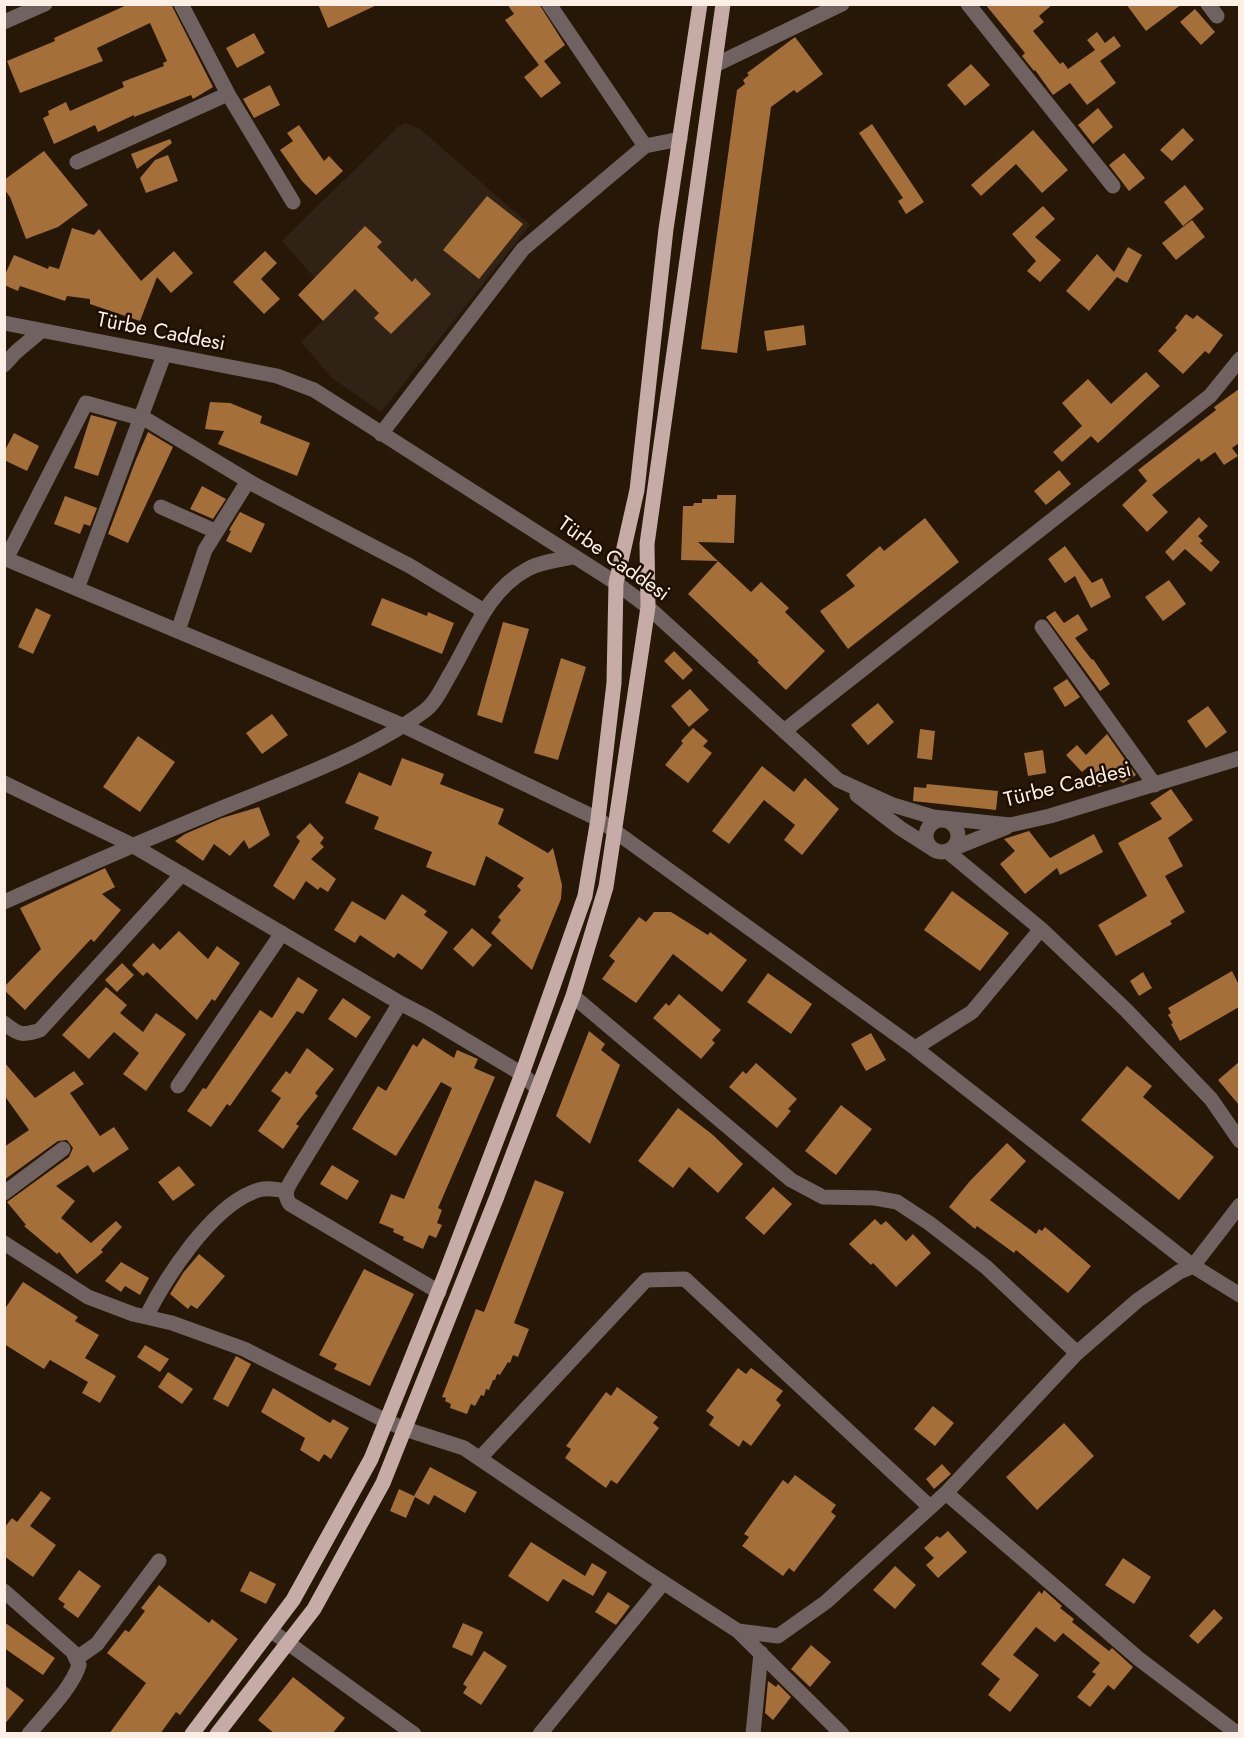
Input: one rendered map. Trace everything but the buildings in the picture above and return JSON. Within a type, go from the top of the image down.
[{"type":"main road","points":[[192,1734],[292,1600],[371,1459],[439,1292],[522,1074],[585,896],[598,819],[614,683],[616,583],[637,490],[666,229],[700,4]]},
{"type":"main road","points":[[217,1734],[314,1609],[383,1484],[573,996],[606,887],[648,607],[648,544],[723,4]]},
{"type":"street","points":[[4,22],[45,4]]},
{"type":"street","points":[[182,4],[228,94],[293,202]]},
{"type":"street","points":[[549,4],[645,146]]},
{"type":"street","points":[[715,65],[842,4]]},
{"type":"street","points":[[968,4],[1113,186]]},
{"type":"street","points":[[77,162],[228,94]]},
{"type":"street","points":[[381,434],[523,249],[645,146],[680,139]]},
{"type":"street","name":"Türbe Caddesi","points":[[4,323],[277,376],[314,390],[616,583],[648,607],[838,780],[909,811],[945,820],[1010,825],[1050,816],[1239,758]]},
{"type":"street","points":[[4,365],[41,331]]},
{"type":"street","points":[[77,588],[164,355]]},
{"type":"street","points":[[784,731],[1210,396],[1239,361]]},
{"type":"street","points":[[484,611],[410,566],[248,481],[147,420],[86,403],[5,558],[404,726],[598,819],[915,1048],[1192,1266],[1239,1295]]},
{"type":"street","points":[[178,631],[205,550],[248,481]]},
{"type":"street","points":[[161,507],[215,531]]},
{"type":"street","points":[[4,902],[132,845],[363,748],[404,726],[430,708],[460,658],[484,611],[502,588],[526,570],[574,557]]},
{"type":"street","points":[[1042,627],[1155,785]]},
{"type":"street","points":[[838,780],[893,823],[945,850],[1041,929],[1126,1010],[1211,1099],[1239,1141]]},
{"type":"street","points":[[4,783],[132,845],[522,1074],[538,1089]]},
{"type":"street","points":[[945,850],[958,840],[959,835],[954,825],[945,820],[935,821],[928,829],[926,839],[932,848],[945,850],[1010,825]]},
{"type":"street","points":[[4,1023],[17,1034],[28,1034],[40,1030],[182,874]]},
{"type":"street","points":[[915,1048],[972,1012],[1041,929]]},
{"type":"street","points":[[178,1086],[282,933]]},
{"type":"street","points":[[573,996],[791,1180],[823,1197],[875,1198],[897,1202],[929,1223],[986,1267],[1077,1353]]},
{"type":"street","points":[[400,1003],[285,1191],[285,1198],[290,1204],[439,1292]]},
{"type":"street","points":[[4,1193],[63,1149]]},
{"type":"street","points":[[146,1317],[171,1271],[211,1223],[225,1210],[253,1192],[268,1188],[285,1191]]},
{"type":"street","points":[[738,1631],[778,1636],[826,1602],[946,1492],[1077,1353],[1138,1300],[1179,1272],[1192,1266],[1239,1205]]},
{"type":"street","points":[[8,1251],[88,1297],[133,1314],[172,1323],[244,1348],[405,1429],[464,1448],[738,1631],[842,1734]]},
{"type":"street","points":[[480,1458],[646,1280],[686,1278],[930,1507]]},
{"type":"street","points":[[946,1492],[1139,1659],[1238,1734]]},
{"type":"street","points":[[77,1658],[97,1644],[159,1561]]},
{"type":"street","points":[[540,1734],[663,1582]]},
{"type":"street","points":[[4,1590],[73,1652],[79,1665],[77,1672],[29,1734]]},
{"type":"street","points":[[270,1630],[414,1734]]},
{"type":"street","points":[[753,1734],[761,1653]]},
{"type":"shaded area","points":[[405,123],[419,128],[530,225],[381,412],[332,378],[301,342],[339,305],[282,241],[398,127]]}]
